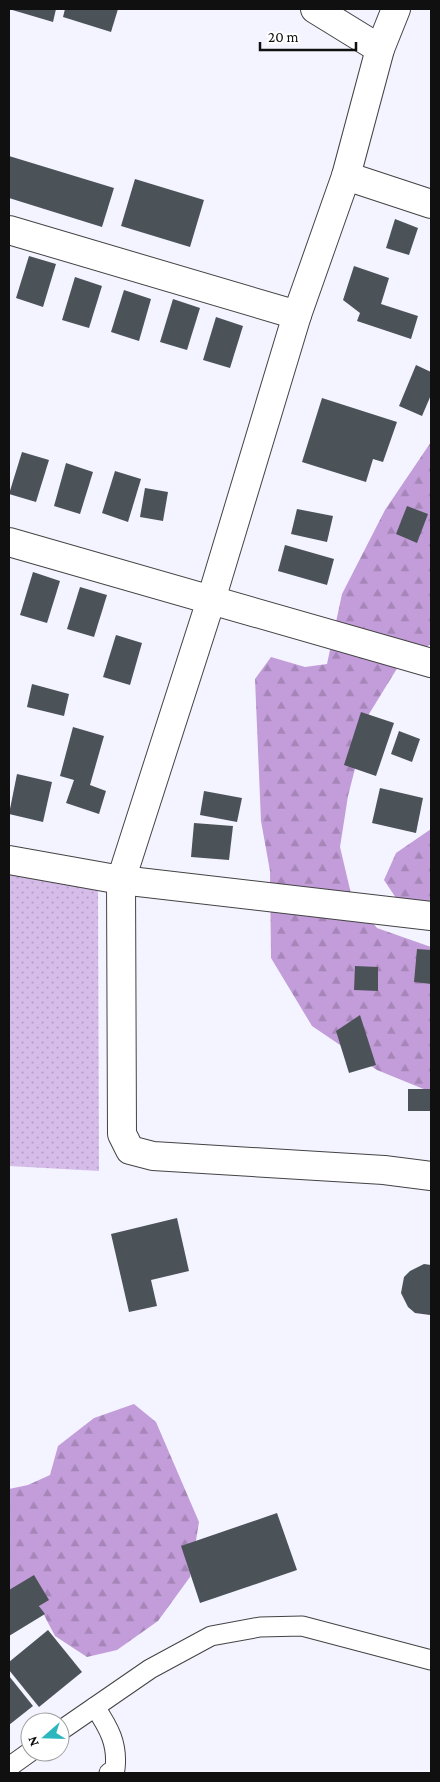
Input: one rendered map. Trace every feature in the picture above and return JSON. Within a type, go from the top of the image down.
[{"type":"street","points":[[315,9],[380,49]]},
{"type":"street","points":[[396,9],[380,49],[346,176],[298,315],[211,600],[121,880],[122,1134],[130,1150],[153,1156],[384,1170],[431,1176]]},
{"type":"street","points":[[346,176],[431,204]]},
{"type":"street","points":[[9,230],[298,315]]},
{"type":"street","points":[[9,542],[431,663]]},
{"type":"street","points":[[9,860],[121,880],[431,916]]},
{"type":"lane","points":[[70,1724],[150,1669],[210,1636],[260,1627],[302,1626],[431,1660]]},
{"type":"lane","points":[[95,1707],[111,1732],[115,1745],[115,1769],[108,1773]]},
{"type":"lane","points":[[9,1767],[20,1759]]},
{"type":"shaded area","points":[[9,872],[98,884],[99,1171],[9,1166]]},
{"type":"green space","points":[[431,442],[431,644],[401,662],[369,714],[348,796],[340,847],[352,898],[377,928],[431,947],[431,1092],[377,1070],[312,1026],[271,958],[270,871],[261,821],[255,679],[271,657],[305,667],[327,664],[342,594],[385,510]]},
{"type":"green space","points":[[431,829],[431,917],[402,907],[384,880],[396,853]]},
{"type":"green space","points":[[134,1404],[156,1422],[199,1522],[190,1577],[158,1621],[117,1650],[87,1657],[55,1636],[33,1594],[9,1609],[9,1489],[28,1485],[50,1475],[58,1446],[94,1418]]},
{"type":"building","points":[[9,9],[56,9],[53,22]]},
{"type":"building","points":[[65,9],[118,9],[111,32],[63,17]]},
{"type":"building","points":[[9,156],[114,188],[102,227],[9,198]]},
{"type":"building","points":[[135,179],[204,200],[190,247],[121,226]]},
{"type":"building","points":[[395,219],[418,228],[409,255],[386,248]]},
{"type":"building","points":[[29,256],[56,264],[43,307],[16,298]]},
{"type":"building","points":[[354,266],[389,278],[381,304],[418,316],[411,339],[357,321],[360,313],[343,300]]},
{"type":"building","points":[[75,277],[102,286],[89,328],[62,320]]},
{"type":"building","points":[[124,290],[151,299],[139,341],[111,332]]},
{"type":"building","points":[[173,299],[200,308],[187,350],[160,342]]},
{"type":"building","points":[[216,317],[243,326],[230,368],[203,360]]},
{"type":"building","points":[[416,365],[431,372],[431,395],[422,416],[399,406]]},
{"type":"building","points":[[322,398],[397,422],[383,462],[373,459],[366,482],[302,462]]},
{"type":"building","points":[[22,452],[49,460],[36,502],[9,494]]},
{"type":"building","points":[[66,463],[93,472],[80,514],[54,506]]},
{"type":"building","points":[[115,471],[141,479],[128,522],[102,513]]},
{"type":"building","points":[[145,488],[168,492],[163,521],[140,517]]},
{"type":"building","points":[[407,506],[428,514],[417,543],[396,534]]},
{"type":"building","points":[[297,509],[333,516],[327,542],[291,534]]},
{"type":"building","points":[[285,545],[334,559],[327,585],[278,571]]},
{"type":"building","points":[[33,572],[60,581],[47,623],[20,615]]},
{"type":"building","points":[[80,587],[107,595],[94,637],[67,629]]},
{"type":"building","points":[[116,635],[142,643],[130,685],[103,677]]},
{"type":"building","points":[[32,684],[69,694],[64,716],[27,707]]},
{"type":"building","points":[[361,712],[394,723],[376,776],[344,765]]},
{"type":"building","points":[[73,727],[104,736],[90,785],[106,791],[99,814],[66,803],[74,780],[60,776]]},
{"type":"building","points":[[399,731],[420,739],[412,762],[391,754]]},
{"type":"building","points":[[17,774],[52,782],[43,822],[9,814]]},
{"type":"building","points":[[380,788],[423,798],[416,833],[372,823]]},
{"type":"building","points":[[204,791],[242,798],[237,822],[200,815]]},
{"type":"building","points":[[194,823],[233,826],[229,860],[191,857]]},
{"type":"building","points":[[417,949],[431,950],[431,984],[414,982]]},
{"type":"building","points":[[355,966],[378,967],[378,991],[354,990]]},
{"type":"building","points":[[360,1015],[376,1065],[349,1073],[336,1031]]},
{"type":"building","points":[[408,1089],[431,1089],[431,1111],[408,1111]]},
{"type":"building","points":[[177,1218],[189,1271],[151,1280],[157,1306],[129,1312],[111,1234]]},
{"type":"building","points":[[424,1264],[431,1265],[430,1315],[415,1313],[408,1307],[401,1293],[404,1277],[410,1271]]},
{"type":"building","points":[[277,1513],[297,1570],[200,1603],[181,1546]]},
{"type":"building","points":[[34,1575],[49,1600],[39,1606],[45,1614],[9,1636],[9,1590]]},
{"type":"building","points":[[48,1630],[82,1672],[39,1707],[9,1670],[9,1662]]},
{"type":"building","points":[[9,1676],[33,1706],[25,1712],[20,1712],[20,1716],[9,1725]]}]
